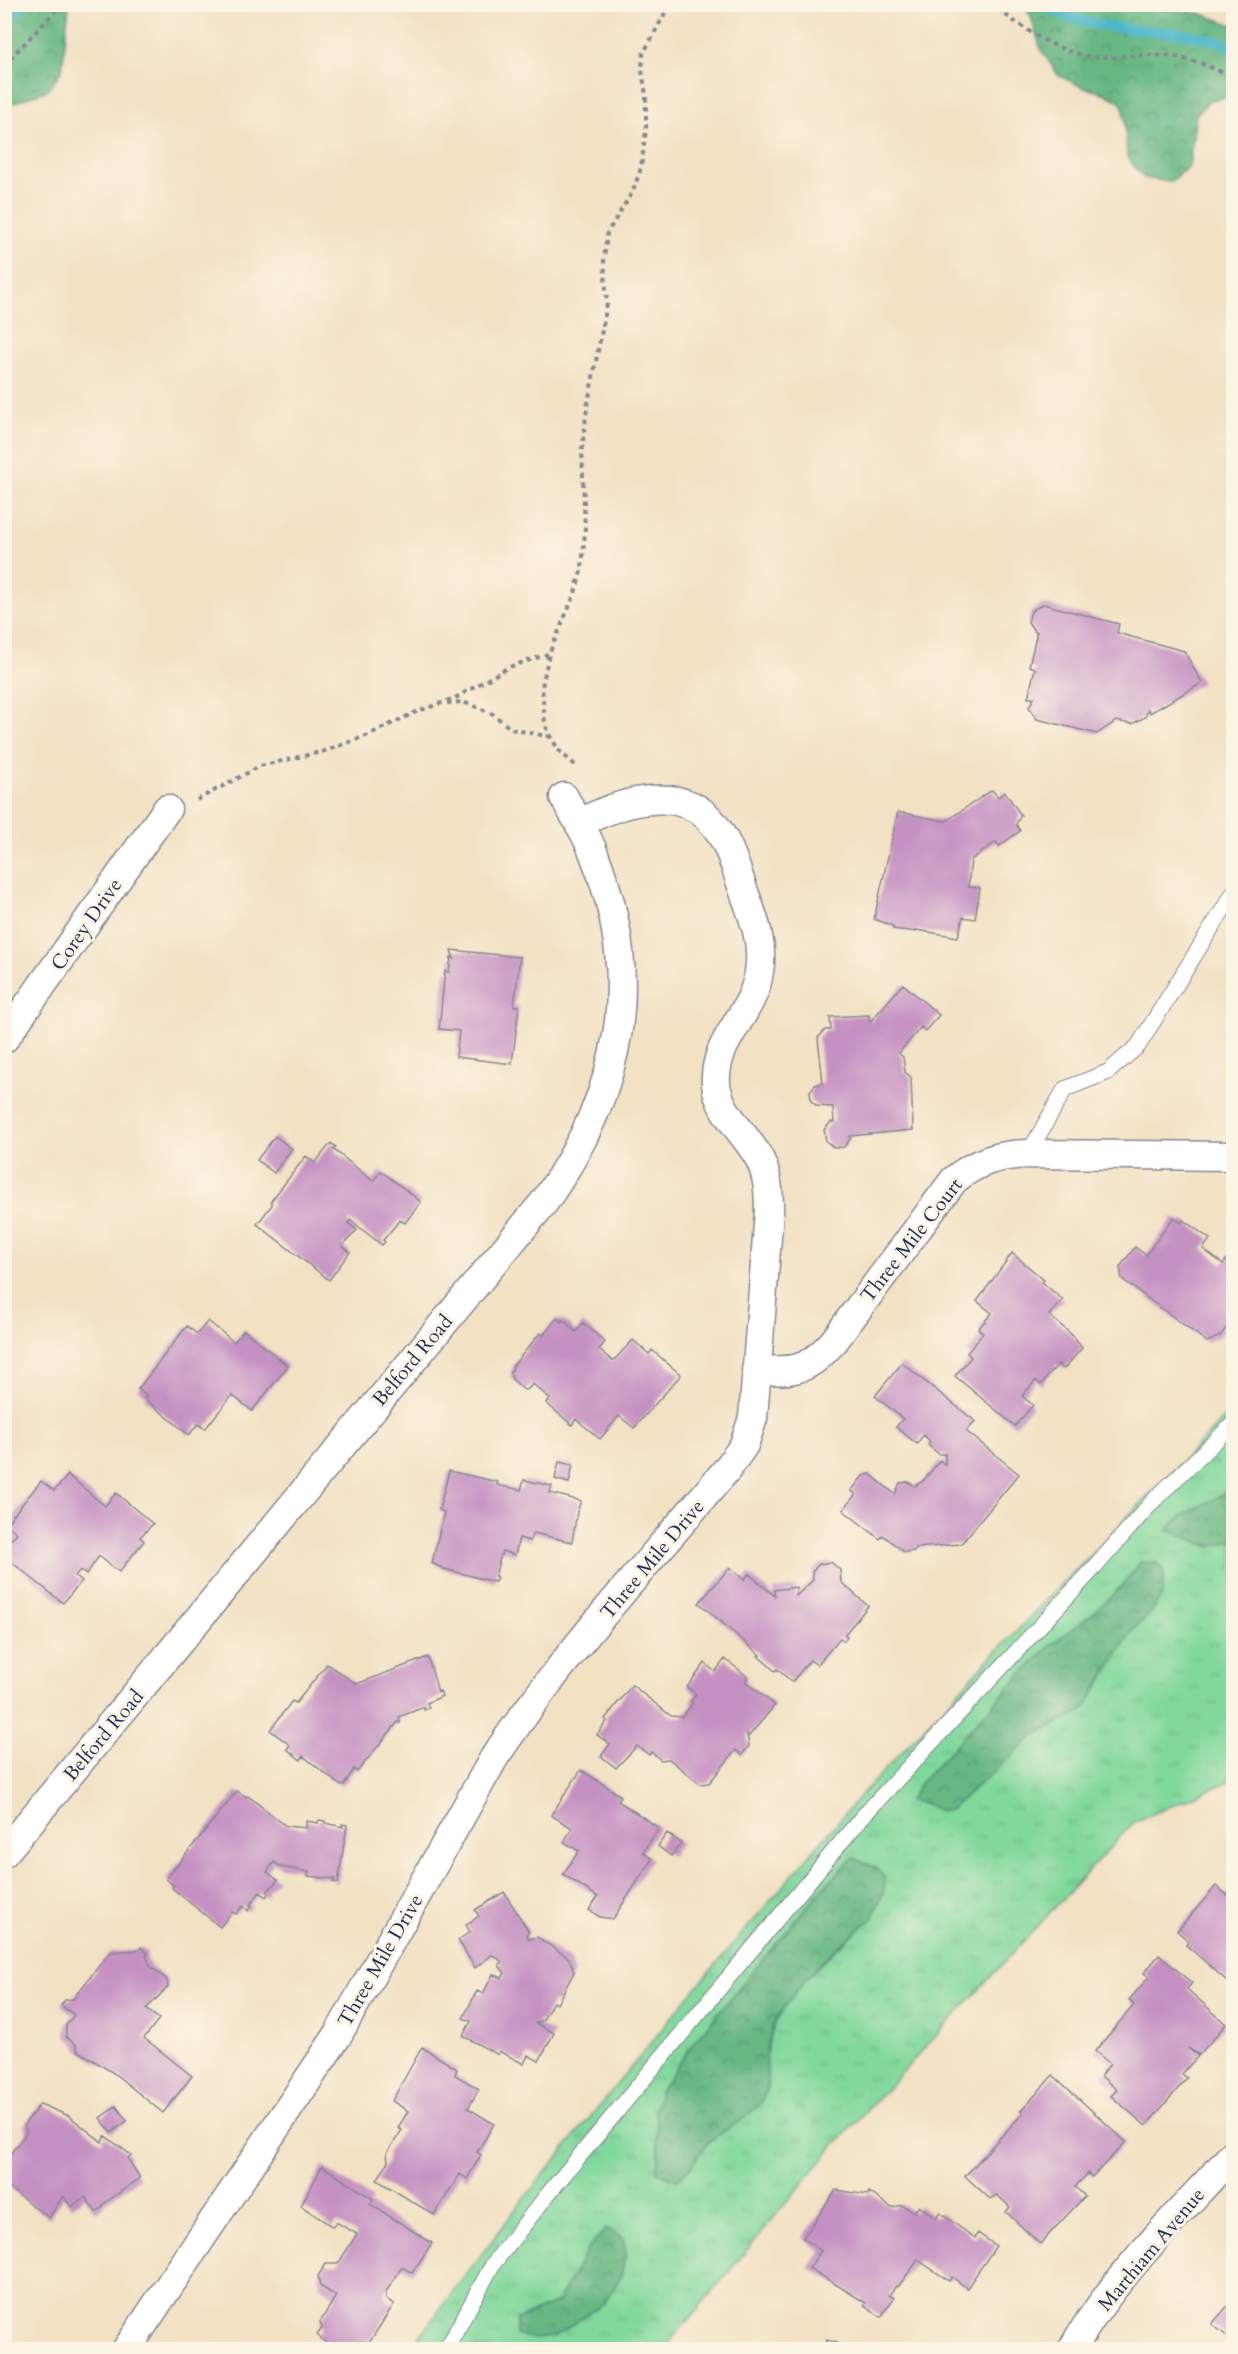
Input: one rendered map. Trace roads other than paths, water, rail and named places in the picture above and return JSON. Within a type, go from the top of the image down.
[{"type":"street","name":"Belford Road","points":[[4,1853],[544,1201],[583,1140],[599,1105],[612,1064],[619,1021],[622,978],[619,937],[608,893],[592,847],[564,796]]},
{"type":"street","name":"Three Mile Drive","points":[[126,2349],[336,2038],[494,1758],[547,1684],[728,1468],[744,1445],[753,1418],[769,1186],[759,1159],[724,1108],[716,1086],[717,1062],[725,1040],[754,995],[760,970],[760,939],[727,843],[712,821],[694,807],[671,800],[650,798],[598,813],[579,824]]},
{"type":"street","name":"Corey Drive","points":[[4,1039],[167,808]]},
{"type":"street","name":"Three Mile Court","points":[[756,1370],[782,1372],[797,1370],[817,1360],[834,1341],[954,1180],[968,1168],[1004,1155],[1233,1156]]},
{"type":"street","name":"Marthiam Avenue","points":[[1072,2349],[1104,2302],[1141,2256],[1233,2153]]},
{"type":"lane","points":[[1028,1154],[1065,1089],[1108,1072],[1138,1046],[1233,892]]},
{"type":"lane","points":[[446,2349],[500,2255],[863,1816],[1154,1501],[1233,1423]]},
{"type":"waterway","points":[[4,25],[23,4]]},
{"type":"waterway","points":[[1041,4],[1064,16],[1088,23],[1186,34],[1210,39],[1234,48]]}]
